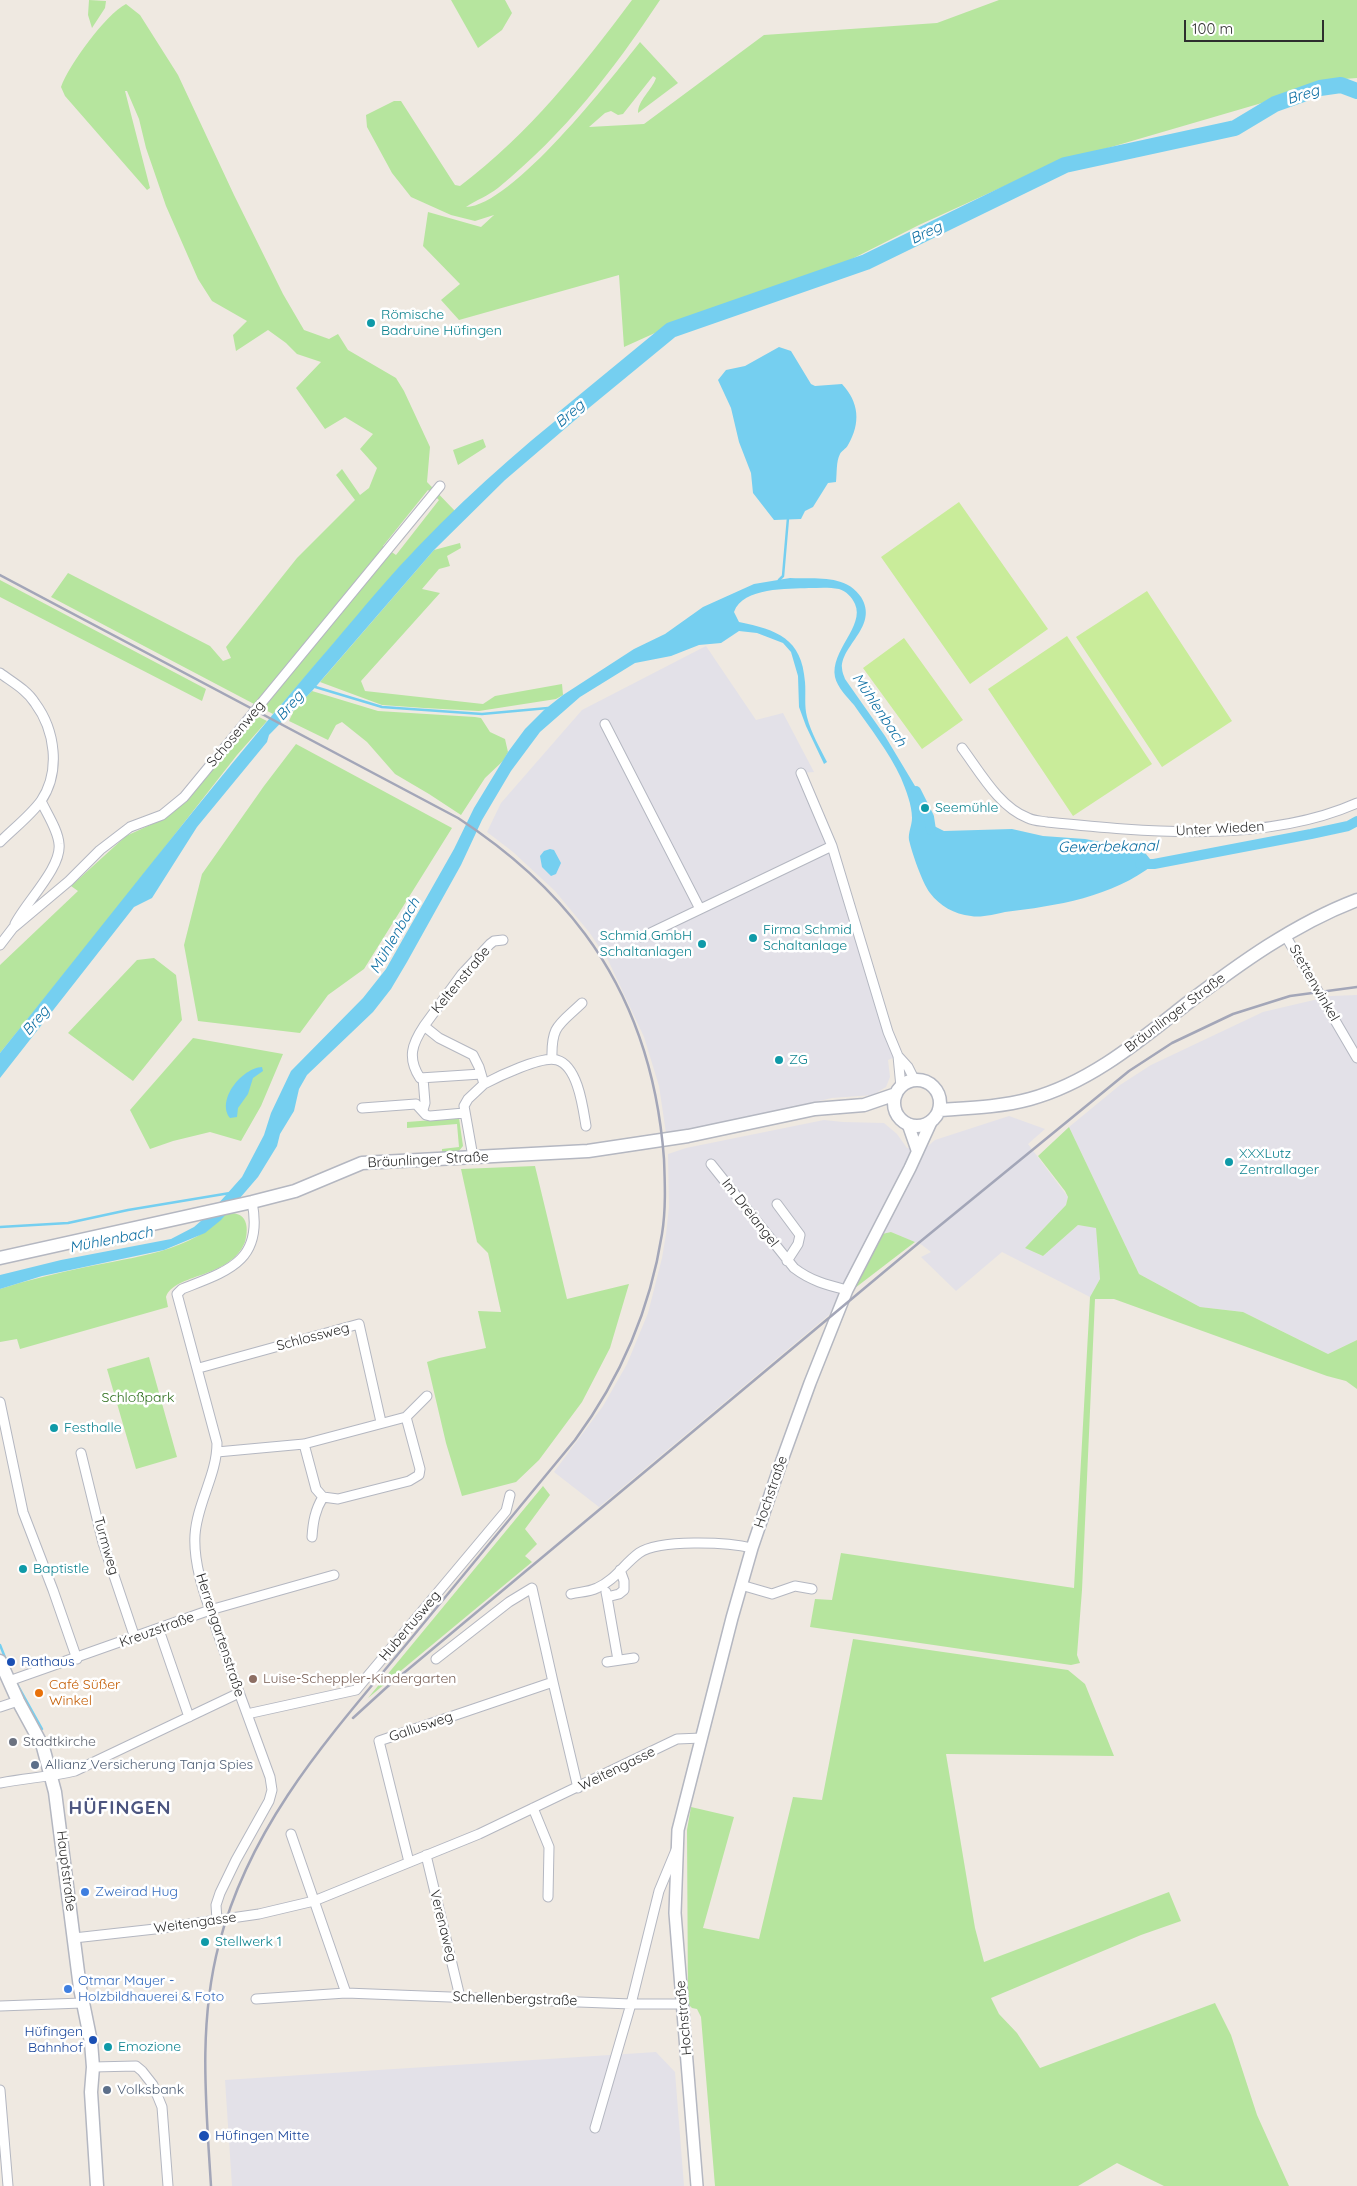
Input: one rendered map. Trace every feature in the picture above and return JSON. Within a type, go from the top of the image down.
[{"type":"main road","name":"Bräunlinger Straße","points":[[939,1110],[1030,1099],[1089,1074],[1127,1049],[1224,976],[1285,935],[1307,922],[1357,900]]},
{"type":"main road","points":[[939,1095],[939,1110],[931,1122],[920,1126],[908,1124],[896,1112],[894,1103],[899,1090],[915,1080],[929,1084],[939,1095],[954,1100],[985,1105]]},
{"type":"main road","name":"Bräunlinger Straße","points":[[0,1258],[198,1216],[295,1191],[362,1163],[588,1151],[688,1136],[815,1109],[864,1104],[899,1090]]},
{"type":"main road","name":"Bräunlinger Straße","points":[[864,1104],[896,1112]]},
{"type":"main road","name":"Hauptstraße","points":[[0,1661],[18,1701],[40,1739],[52,1777],[59,1812],[82,2003],[89,2030],[93,2067],[91,2092],[97,2186]]},
{"type":"street","name":"Schosenweg","points":[[0,945],[13,928],[69,881],[100,850],[130,827],[162,814],[184,797],[440,486]]},
{"type":"street","points":[[0,673],[35,702],[52,736],[52,773],[48,788],[40,801],[0,842]]},
{"type":"street","points":[[605,724],[700,910]]},
{"type":"street","name":"Unter Wieden","points":[[962,748],[998,795],[1008,805],[1028,819],[1047,822],[1174,832],[1246,829],[1304,822],[1331,815],[1357,803]]},
{"type":"street","points":[[801,773],[832,846],[886,1023],[898,1056],[915,1080]]},
{"type":"street","points":[[13,928],[60,853],[59,842],[40,801]]},
{"type":"street","points":[[642,937],[832,846]]},
{"type":"street","name":"Stettenwinkel","points":[[1285,935],[1357,1058]]},
{"type":"street","name":"Keltenstraße","points":[[423,1078],[420,1078],[417,1073],[412,1054],[414,1041],[462,974],[490,944],[494,941],[503,940]]},
{"type":"street","points":[[552,1059],[551,1041],[554,1031],[582,1003]]},
{"type":"street","points":[[424,1026],[438,1038],[473,1055],[484,1084]]},
{"type":"street","points":[[898,1056],[899,1090]]},
{"type":"street","points":[[473,1157],[464,1113],[464,1106],[468,1099],[484,1084],[507,1072],[552,1059],[564,1064],[576,1082],[581,1096],[586,1126]]},
{"type":"street","points":[[423,1110],[425,1103],[423,1078],[481,1074]]},
{"type":"street","points":[[362,1108],[416,1104],[426,1115],[430,1116],[464,1113]]},
{"type":"street","name":"Hochstraße","points":[[698,2186],[675,1913],[678,1830],[741,1585],[752,1548],[810,1383],[847,1290],[910,1168],[931,1122]]},
{"type":"street","points":[[908,1124],[917,1150]]},
{"type":"street","name":"Im Dreiangel","points":[[711,1164],[751,1212],[787,1262],[806,1278],[847,1290]]},
{"type":"street","name":"Herrengartenstraße","points":[[218,1920],[216,1905],[220,1893],[269,1801],[272,1790],[270,1777],[210,1610],[199,1570],[195,1534],[217,1452],[216,1433],[178,1294],[182,1289],[222,1272],[238,1261],[250,1248],[255,1236],[252,1202]]},
{"type":"street","name":"Im Dreiangel","points":[[777,1204],[800,1235],[798,1244],[787,1262]]},
{"type":"street","name":"Schlossweg","points":[[199,1368],[359,1324],[381,1422]]},
{"type":"street","points":[[217,1452],[304,1444],[406,1416],[427,1396]]},
{"type":"street","points":[[0,1402],[4,1435],[23,1512],[54,1590],[77,1659]]},
{"type":"street","points":[[304,1444],[316,1489],[323,1497],[338,1499],[409,1481],[419,1475],[420,1469],[406,1416]]},
{"type":"street","name":"Turmweg","points":[[81,1452],[103,1543],[135,1638]]},
{"type":"street","name":"Hubertusweg","points":[[247,1714],[356,1690],[506,1511],[510,1495]]},
{"type":"street","points":[[312,1537],[316,1508],[323,1497]]},
{"type":"street","points":[[571,1594],[596,1589],[605,1584],[638,1554],[658,1545],[736,1545],[752,1548]]},
{"type":"street","points":[[607,1597],[620,1594],[624,1590],[624,1581],[620,1570]]},
{"type":"street","name":"Kreuzstraße","points":[[9,1681],[77,1659],[210,1610],[334,1575]]},
{"type":"street","points":[[605,1584],[618,1660]]},
{"type":"street","points":[[741,1585],[772,1594],[795,1586],[812,1589]]},
{"type":"street","points":[[436,1659],[509,1602],[532,1588],[578,1788]]},
{"type":"street","points":[[159,1630],[189,1717]]},
{"type":"street","points":[[607,1662],[634,1658]]},
{"type":"street","name":"Gallusweg","points":[[409,1862],[380,1741],[553,1682]]},
{"type":"street","points":[[0,1783],[32,1777],[52,1777],[75,1771],[239,1693]]},
{"type":"street","points":[[0,1706],[18,1701]]},
{"type":"street","name":"Weitengasse","points":[[74,1938],[259,1914],[314,1900],[426,1855],[533,1808],[677,1739],[702,1738]]},
{"type":"street","points":[[533,1808],[549,1847],[548,1897]]},
{"type":"street","points":[[291,1834],[346,1993]]},
{"type":"street","name":"Hochstraße","points":[[595,2128],[631,2004],[659,1891],[676,1850]]},
{"type":"street","name":"Verenaweg","points":[[426,1855],[460,1997]]},
{"type":"street","name":"Schellenbergstraße","points":[[256,1999],[346,1993],[631,2004],[683,2004]]},
{"type":"street","points":[[0,2006],[82,2003]]},
{"type":"street","points":[[93,2067],[136,2066],[153,2086],[162,2107],[168,2186]]},
{"type":"street","points":[[0,2090],[8,2186]]},
{"type":"shaded area","points":[[706,646],[756,720],[783,713],[814,772],[801,773],[832,846],[898,1056],[888,1060],[890,1077],[886,1087],[873,1095],[832,1098],[703,1127],[666,1133],[659,1086],[644,1037],[608,960],[589,932],[555,891],[513,852],[487,832],[501,803],[582,710]]},
{"type":"shaded area","points":[[1357,995],[1357,1340],[1328,1354],[1243,1312],[1200,1307],[1139,1274],[1069,1127],[1120,1085],[1151,1065],[1263,1012],[1331,996]]},
{"type":"shaded area","points":[[1009,1116],[1045,1129],[1028,1144],[1068,1197],[1066,1205],[1025,1248],[1043,1256],[1078,1225],[1096,1227],[1100,1279],[1090,1297],[1002,1252],[956,1291],[921,1257],[931,1252],[922,1245],[891,1232],[882,1234],[855,1288],[830,1314],[599,1507],[554,1472],[603,1406],[627,1364],[648,1313],[666,1234],[669,1207],[668,1154],[686,1148],[824,1120],[884,1123],[897,1134],[907,1148],[928,1146],[935,1140]]},
{"type":"shaded area","points":[[656,2052],[675,2072],[684,2186],[232,2186],[225,2080]]},
{"type":"green space","points":[[89,0],[106,1],[105,8],[92,28],[88,15]]},
{"type":"green space","points":[[451,0],[505,0],[512,13],[502,30],[478,48]]},
{"type":"green space","points":[[632,0],[660,0],[606,76],[566,123],[523,167],[498,188],[466,207],[485,201],[509,186],[534,164],[584,110],[640,42],[678,83],[638,113],[640,104],[656,78],[653,76],[623,114],[618,115],[611,111],[605,113],[589,127],[644,124],[764,35],[937,23],[999,0],[1357,0],[1357,78],[1344,79],[1053,164],[919,225],[850,260],[666,328],[624,347],[619,275],[459,320],[441,300],[460,284],[423,246],[428,212],[481,227],[494,215],[475,221],[451,215],[411,197],[392,173],[367,127],[366,115],[394,101],[401,101],[455,185],[460,186],[509,145],[553,99]]},
{"type":"green space","points":[[126,4],[140,15],[178,75],[234,195],[283,294],[304,330],[329,339],[338,334],[348,350],[396,378],[430,447],[427,482],[455,511],[399,568],[273,714],[51,597],[68,573],[210,646],[223,661],[231,658],[226,647],[297,558],[355,500],[336,475],[342,469],[360,495],[369,488],[377,468],[360,449],[373,434],[345,417],[325,429],[296,388],[321,362],[297,354],[268,330],[236,351],[233,335],[247,321],[212,301],[198,279],[166,206],[146,148],[139,119],[127,91],[125,91],[150,188],[147,190],[65,96],[61,87],[72,66],[98,29]],"holes":[[[428,490],[439,500],[396,555],[383,546]]]},
{"type":"green space","points":[[483,439],[486,447],[458,465],[453,450]]},
{"type":"green space","points":[[959,502],[1048,629],[970,684],[881,557]]},
{"type":"green space","points":[[460,543],[461,548],[447,556],[450,566],[439,569],[422,589],[440,593],[361,681],[365,691],[483,704],[495,696],[562,684],[563,695],[556,699],[479,711],[382,705],[320,682],[434,550]]},
{"type":"green space","points":[[0,580],[206,689],[202,701],[0,597]]},
{"type":"green space","points":[[1147,591],[1232,721],[1162,767],[1076,637]]},
{"type":"green space","points":[[1067,636],[1152,764],[1073,816],[988,689]]},
{"type":"green space","points":[[904,638],[963,720],[922,749],[863,668]]},
{"type":"green space","points":[[312,691],[378,711],[481,718],[490,732],[505,739],[508,752],[503,761],[485,778],[461,815],[395,774],[367,742],[342,722],[336,725],[328,740],[289,721],[295,708]]},
{"type":"green space","points":[[255,715],[267,721],[237,755],[107,921],[0,1053],[0,965],[78,891],[71,886],[126,836],[161,820],[187,801]]},
{"type":"green space","points":[[296,744],[452,828],[364,969],[328,995],[300,1033],[198,1021],[184,945],[202,874]]},
{"type":"green space","points":[[154,958],[176,975],[182,1020],[133,1081],[68,1033],[137,960]]},
{"type":"green space","points":[[193,1038],[283,1054],[261,1106],[241,1141],[210,1132],[150,1149],[130,1110]]},
{"type":"green space","points":[[459,1118],[463,1146],[458,1152],[442,1152],[442,1149],[459,1147],[457,1124],[407,1128],[407,1122]]},
{"type":"green space","points":[[1069,1127],[1139,1274],[1200,1307],[1243,1312],[1328,1354],[1357,1340],[1357,1389],[1346,1381],[1327,1376],[1114,1299],[1095,1299],[1082,1590],[1077,1655],[1080,1663],[1071,1665],[810,1627],[815,1599],[832,1600],[841,1553],[1074,1588],[1090,1297],[1100,1279],[1096,1228],[1078,1225],[1043,1256],[1025,1248],[1066,1205],[1068,1197],[1065,1191],[1038,1156]]},
{"type":"green space","points":[[535,1166],[567,1299],[629,1284],[610,1348],[582,1402],[539,1460],[516,1482],[462,1496],[446,1443],[427,1362],[486,1348],[478,1311],[501,1312],[488,1253],[477,1242],[461,1169]]},
{"type":"green space","points":[[226,1213],[234,1213],[240,1216],[246,1224],[245,1242],[238,1254],[216,1269],[180,1283],[171,1289],[166,1297],[168,1307],[20,1349],[17,1339],[0,1342],[0,1289],[53,1274],[142,1256],[180,1245],[212,1226]]},
{"type":"green space","points":[[891,1232],[915,1242],[855,1288],[882,1234]]},
{"type":"green space","name":"Schloßpark","points":[[149,1357],[177,1457],[136,1469],[107,1369]]},
{"type":"green space","points":[[543,1486],[550,1495],[525,1529],[537,1544],[525,1556],[532,1562],[368,1698]]},
{"type":"green space","points":[[853,1639],[1068,1670],[1085,1684],[1114,1756],[946,1754],[975,1928],[984,1962],[1169,1892],[1181,1921],[1141,1935],[991,1998],[999,2014],[1017,2033],[1040,2068],[1215,2003],[1231,2035],[1257,2115],[1289,2186],[1164,2186],[1117,2163],[1078,2186],[715,2186],[701,2017],[697,2009],[692,2008],[688,2004],[687,1830],[691,1807],[734,1817],[703,1928],[759,1939],[793,1797],[822,1800]]},
{"type":"water","points":[[779,347],[791,351],[811,384],[815,386],[842,384],[855,405],[855,429],[839,457],[836,482],[828,483],[813,507],[805,511],[801,519],[774,520],[753,493],[751,473],[739,442],[731,408],[718,380],[726,370],[745,366]]},
{"type":"water","points":[[579,402],[588,409],[505,480],[434,550],[312,691],[269,735],[267,742],[197,827],[152,898],[134,907],[0,1078],[0,1053],[272,715],[376,592],[463,502],[531,441]]},
{"type":"water","points":[[790,578],[819,578],[839,581],[847,584],[861,597],[865,607],[863,626],[843,660],[843,674],[885,736],[924,801],[919,804],[926,818],[933,815],[934,826],[944,831],[1012,829],[1043,836],[1085,839],[1138,849],[1146,854],[1154,864],[1121,885],[1083,898],[1044,907],[988,916],[971,916],[953,911],[943,905],[934,898],[927,888],[912,852],[909,837],[912,813],[901,778],[885,750],[836,681],[835,667],[837,658],[855,621],[857,612],[854,601],[844,591],[831,588],[778,589],[756,594],[739,604],[734,612],[739,622],[765,629],[785,638],[799,655],[805,682],[807,717],[813,735],[827,762],[824,764],[799,707],[798,676],[791,652],[783,643],[757,633],[739,631],[721,643],[699,645],[671,656],[635,663],[580,697],[540,732],[511,771],[482,820],[461,865],[391,989],[373,1012],[307,1075],[299,1089],[294,1111],[280,1134],[277,1146],[258,1177],[221,1220],[205,1233],[164,1250],[42,1276],[0,1289],[0,1275],[61,1260],[171,1239],[194,1227],[209,1214],[242,1177],[264,1135],[271,1113],[291,1071],[363,998],[386,969],[454,849],[474,808],[508,752],[525,729],[563,695],[634,649],[665,634],[703,607],[754,584]]},
{"type":"water","points":[[554,850],[561,863],[556,874],[551,876],[542,867],[540,856],[544,851]]},
{"type":"water","points":[[262,1067],[263,1071],[253,1078],[248,1094],[238,1108],[237,1117],[230,1118],[226,1103],[233,1086],[247,1073]]},
{"type":"waterway","name":"Breg","points":[[564,418],[671,330],[866,262],[1065,165],[1235,128],[1275,104],[1320,88],[1341,85],[1357,91]]},
{"type":"waterway","name":"Mühlenbach","points":[[779,580],[783,576],[788,518]]},
{"type":"waterway","points":[[312,686],[382,707],[482,714],[548,708]]},
{"type":"waterway","name":"Gewerbekanal","points":[[916,791],[929,817],[931,830]]},
{"type":"waterway","name":"Gewerbekanal","points":[[1140,864],[1154,864],[1311,834],[1348,826],[1357,821]]},
{"type":"waterway","points":[[0,1227],[68,1223],[128,1210],[230,1193]]},
{"type":"waterway","points":[[0,1645],[6,1660]]},
{"type":"waterway","points":[[17,1684],[42,1729]]},
{"type":"railway","points":[[0,575],[458,818],[494,843],[527,870],[572,917],[602,959],[617,986],[641,1041],[656,1099],[661,1129],[665,1206],[657,1262],[650,1290],[631,1343],[606,1393],[575,1440],[350,1711],[296,1782],[272,1820],[251,1859],[233,1900],[219,1944],[208,2004],[205,2065],[211,2186]]},
{"type":"railway","points":[[353,1718],[387,1687],[921,1241],[1129,1071],[1172,1043],[1233,1014],[1290,996],[1357,987]]},
{"type":"place","name":"Römische Badruine Hüfingen","points":[[371,323]]},
{"type":"place","name":"Seemühle","points":[[925,808]]},
{"type":"place","name":"Firma Schmid Schaltanlage","points":[[753,938]]},
{"type":"place","name":"Schmid GmbH Schaltanlagen","points":[[702,944]]},
{"type":"place","name":"ZG","points":[[779,1060]]},
{"type":"place","name":"XXXLutz Zentrallager","points":[[1229,1162]]},
{"type":"place","name":"Festhalle","points":[[54,1428]]},
{"type":"place","name":"Baptistle","points":[[23,1569]]},
{"type":"place","name":"Rathaus","points":[[11,1662]]},
{"type":"place","name":"Luise-Scheppler-Kindergarten","points":[[253,1679]]},
{"type":"place","name":"Café Süßer Winkel","points":[[39,1693]]},
{"type":"place","name":"Stadtkirche","points":[[13,1742]]},
{"type":"place","name":"Allianz Versicherung Tanja Spies","points":[[35,1765]]},
{"type":"place","name":"Zweirad Hug","points":[[85,1892]]},
{"type":"place","name":"Stellwerk 1","points":[[205,1942]]},
{"type":"place","name":"Otmar Mayer - Holzbildhauerei & Foto","points":[[68,1989]]},
{"type":"place","name":"Hüfingen Bahnhof","points":[[93,2040]]},
{"type":"place","name":"Emozione","points":[[108,2047]]},
{"type":"place","name":"Volksbank","points":[[107,2090]]},
{"type":"place","name":"Hüfingen Mitte","points":[[204,2136]]},
{"type":"district","name":"HÜFINGEN","points":[[120,1808]]}]
